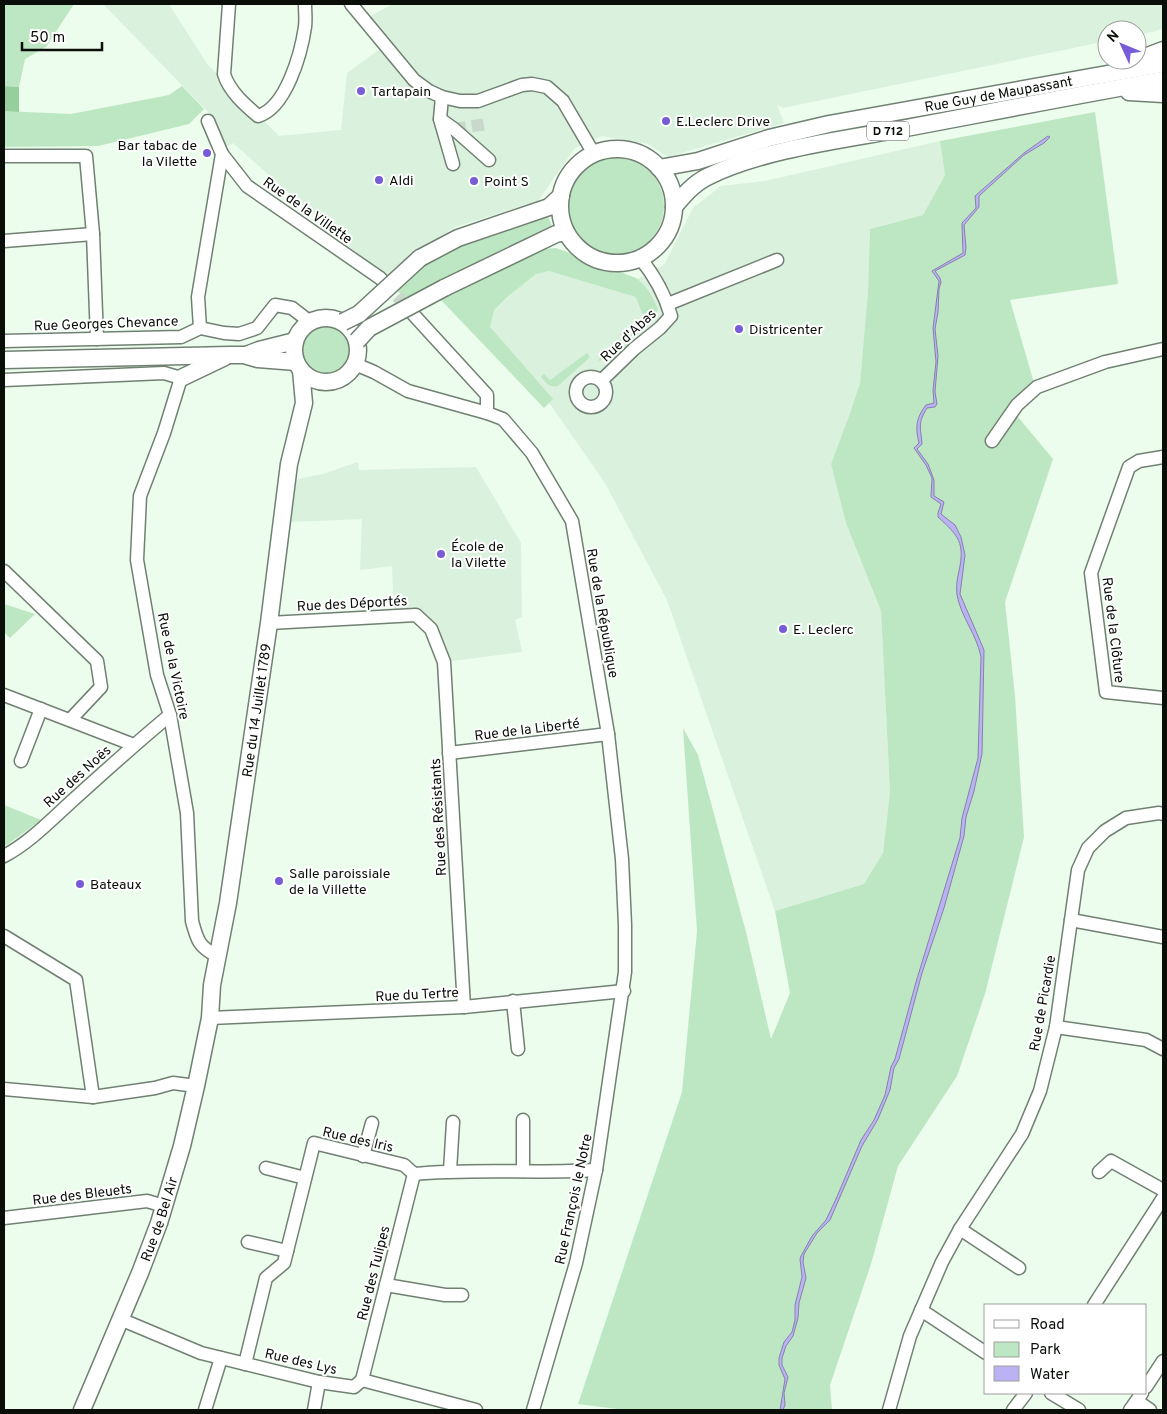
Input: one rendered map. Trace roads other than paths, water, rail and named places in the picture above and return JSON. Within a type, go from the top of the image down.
[{"type":"main road","points":[[1147,56],[1163,50]]},
{"type":"main road","name":"Rue Guy de Maupassant","points":[[659,168],[698,161],[769,138],[829,124],[1163,64]]},
{"type":"main road","points":[[1064,82],[1104,70]]},
{"type":"main road","name":"Rue Guy de Maupassant","points":[[674,208],[687,191],[704,178],[724,169],[764,157],[822,143],[1163,80]]},
{"type":"main road","points":[[1118,88],[1132,94],[1163,94]]},
{"type":"main road","points":[[612,149],[629,150],[646,157],[659,168],[667,180],[672,193],[674,208],[671,223],[664,238],[653,250],[640,258],[623,263],[606,262],[590,256],[576,246],[566,232],[560,214],[561,196],[567,178],[579,164],[594,154],[612,149]]},
{"type":"main road","points":[[343,322],[359,314],[420,258],[458,238],[549,206],[561,196]]},
{"type":"main road","points":[[357,342],[369,328],[444,288],[556,234],[566,232]]},
{"type":"main road","points":[[326,318],[343,322],[354,334],[357,342],[358,357],[355,364],[344,377],[337,381],[324,383],[307,377],[298,366],[294,352],[295,340],[304,327],[318,319],[326,318]]},
{"type":"main road","points":[[181,378],[237,355],[295,340]]},
{"type":"main road","points":[[4,360],[237,355],[298,366]]},
{"type":"main road","name":"Rue du 14 Juillet 1789","points":[[210,1018],[212,985],[228,903],[269,623],[289,464],[304,404],[298,366]]},
{"type":"main road","name":"Rue du 14 Juillet 1789","points":[[304,404],[324,383]]},
{"type":"main road","name":"Rue de Bel Air","points":[[82,1410],[140,1273],[164,1206],[182,1146],[210,1018]]},
{"type":"street","points":[[229,4],[224,74],[226,82],[247,107],[258,116],[267,113],[280,99],[299,58],[305,26],[305,4]]},
{"type":"street","points":[[351,4],[414,80],[429,91],[442,97],[478,101],[522,85],[532,84],[547,87],[563,100],[594,154]]},
{"type":"street","points":[[442,97],[440,119],[453,164]]},
{"type":"street","points":[[440,119],[489,160]]},
{"type":"street","name":"Rue de la Villette","points":[[208,121],[222,154],[246,186],[380,278],[384,283]]},
{"type":"street","points":[[222,154],[198,297],[200,328],[239,334],[257,328],[275,305],[292,308],[310,322]]},
{"type":"street","points":[[4,156],[86,156],[93,234],[97,339]]},
{"type":"street","points":[[4,241],[93,234]]},
{"type":"street","name":"Rue d'Abas","points":[[601,381],[670,316],[668,304],[650,271],[640,258]]},
{"type":"street","points":[[668,304],[777,260]]},
{"type":"street","points":[[412,313],[488,395],[487,413]]},
{"type":"street","name":"Rue Georges Chevance","points":[[4,341],[181,336],[200,328]]},
{"type":"street","points":[[992,441],[1017,405],[1037,387],[1105,362],[1163,349]]},
{"type":"street","name":"Rue de la République","points":[[355,364],[374,372],[408,392],[503,419],[532,453],[572,521],[608,734],[622,859],[625,934],[624,990]]},
{"type":"street","points":[[4,380],[164,373],[181,378]]},
{"type":"street","name":"Rue de la Victoire","points":[[181,378],[164,433],[140,496],[137,560],[157,675],[170,715],[187,813],[192,921],[196,937],[204,949],[217,956]]},
{"type":"street","name":"Rue de la Clôture","points":[[1163,457],[1139,461],[1129,467],[1091,573],[1106,692],[1163,698]]},
{"type":"street","points":[[4,571],[97,661],[101,687],[70,720]]},
{"type":"street","name":"Rue des Déportés","points":[[269,623],[416,615],[430,629]]},
{"type":"street","name":"Rue des Résistants","points":[[430,629],[444,662],[464,1007]]},
{"type":"street","points":[[4,695],[134,745]]},
{"type":"street","points":[[21,761],[41,709]]},
{"type":"street","name":"Rue des Noës","points":[[4,856],[22,845],[170,715]]},
{"type":"street","name":"Rue de la Liberté","points":[[449,753],[608,734]]},
{"type":"street","name":"Rue de Picardie","points":[[889,1410],[910,1336],[942,1262],[960,1229],[1022,1134],[1040,1091],[1056,1027],[1078,870],[1088,848],[1105,831],[1126,818],[1163,814]]},
{"type":"street","points":[[1071,920],[1163,937]]},
{"type":"street","points":[[4,936],[76,980],[93,1097]]},
{"type":"street","name":"Rue du Tertre","points":[[210,1018],[464,1007],[624,990]]},
{"type":"street","name":"Rue François le Notre","points":[[533,1410],[576,1263],[596,1170],[624,990]]},
{"type":"street","points":[[513,1002],[518,1050]]},
{"type":"street","points":[[1056,1027],[1146,1040],[1163,1050]]},
{"type":"street","points":[[4,1088],[93,1097],[155,1088],[174,1083],[196,1086]]},
{"type":"street","points":[[523,1120],[523,1170]]},
{"type":"street","points":[[450,1170],[453,1122]]},
{"type":"street","points":[[364,1156],[372,1123]]},
{"type":"street","name":"Rue des Iris","points":[[245,1364],[266,1278],[284,1263],[314,1143],[404,1165],[414,1174]]},
{"type":"street","points":[[1098,1172],[1111,1161],[1163,1190]]},
{"type":"street","points":[[266,1168],[305,1178]]},
{"type":"street","points":[[414,1174],[450,1170],[596,1170]]},
{"type":"street","name":"Rue des Tulipes","points":[[362,1380],[414,1174]]},
{"type":"street","points":[[1095,1304],[1163,1198]]},
{"type":"street","name":"Rue des Bleuets","points":[[4,1218],[147,1201],[164,1206]]},
{"type":"street","points":[[960,1229],[1018,1268]]},
{"type":"street","points":[[248,1242],[287,1251]]},
{"type":"street","points":[[386,1285],[445,1295],[462,1295]]},
{"type":"street","points":[[921,1310],[984,1352]]},
{"type":"street","name":"Rue des Lys","points":[[120,1319],[201,1353],[320,1382],[354,1387],[362,1380],[476,1410]]},
{"type":"street","points":[[205,1410],[221,1358]]},
{"type":"street","points":[[1147,1385],[1163,1360]]},
{"type":"street","points":[[314,1410],[320,1382]]},
{"type":"street","points":[[1013,1410],[1025,1394]]},
{"type":"street","points":[[1058,1394],[1079,1410]]},
{"type":"street","points":[[1136,1401],[1150,1410]]},
{"type":"water","points":[[1048,136],[1050,137],[1044,143],[1024,155],[979,196],[979,207],[964,225],[965,255],[935,271],[941,282],[935,329],[938,356],[935,392],[937,404],[935,407],[927,408],[924,413],[920,426],[922,444],[917,449],[928,464],[934,480],[934,496],[944,502],[941,514],[955,525],[961,537],[965,555],[960,594],[984,650],[982,754],[966,817],[964,836],[944,908],[922,973],[899,1059],[894,1068],[890,1090],[878,1119],[862,1146],[830,1220],[817,1233],[804,1254],[803,1262],[806,1278],[799,1303],[798,1318],[793,1336],[786,1346],[782,1358],[782,1365],[788,1377],[784,1393],[785,1405],[783,1410],[780,1410],[785,1379],[779,1365],[779,1358],[784,1342],[792,1332],[795,1320],[795,1305],[802,1277],[800,1259],[812,1236],[826,1220],[861,1140],[874,1120],[885,1095],[891,1067],[895,1059],[916,982],[960,838],[962,818],[978,758],[981,657],[957,595],[961,547],[955,535],[938,517],[941,504],[931,497],[932,478],[926,465],[914,448],[919,443],[917,427],[920,414],[926,405],[934,403],[933,390],[936,362],[933,328],[939,281],[932,271],[963,253],[962,223],[976,208],[975,196],[1024,153]]},
{"type":"tunnel","points":[[454,129],[487,124]]},
{"type":"tunnel","points":[[385,283],[412,313]]},
{"type":"place","name":"Tartapain","points":[[361,91]]},
{"type":"place","name":"E.Leclerc Drive","points":[[666,121]]},
{"type":"place","name":"Bar tabac de la Vilette","points":[[207,153]]},
{"type":"place","name":"Aldi","points":[[379,180]]},
{"type":"place","name":"Point S","points":[[474,181]]},
{"type":"place","name":"Districenter","points":[[739,329]]},
{"type":"place","name":"École de la Vilette","points":[[441,554]]},
{"type":"place","name":"E. Leclerc","points":[[783,629]]},
{"type":"place","name":"Salle paroissiale de la Villette","points":[[279,881]]},
{"type":"place","name":"Bateaux","points":[[80,884]]}]
